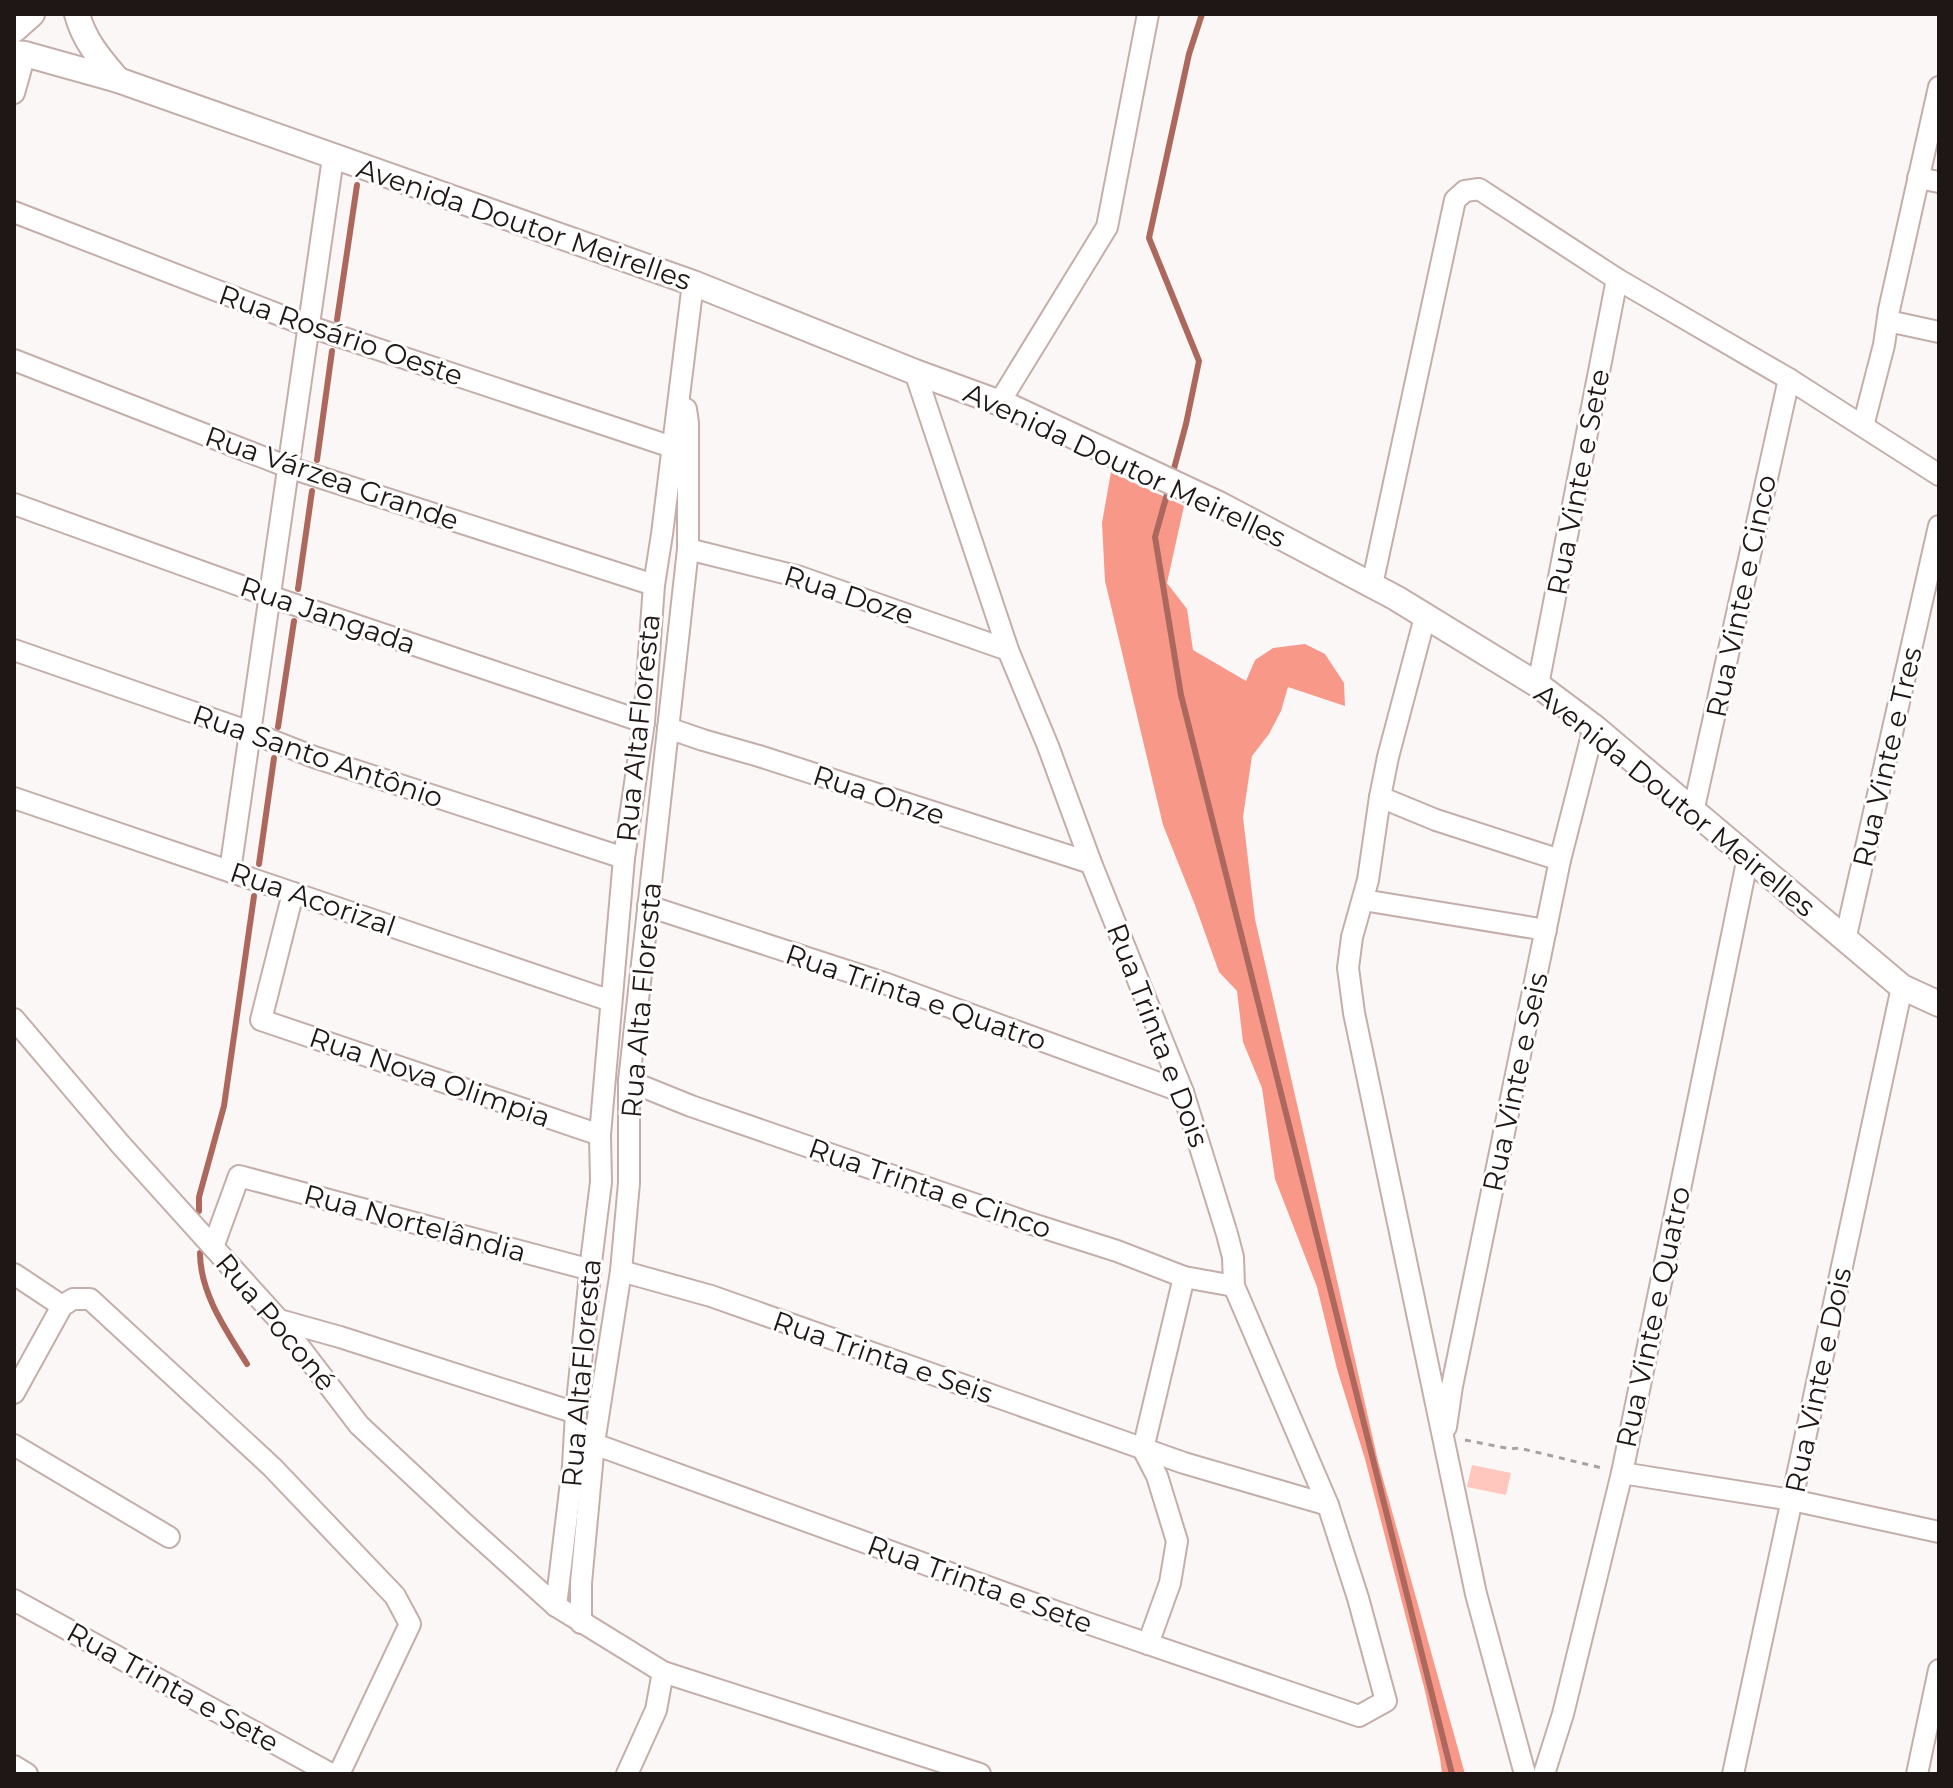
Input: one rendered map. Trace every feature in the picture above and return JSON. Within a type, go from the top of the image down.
[{"type":"street","points":[[14,30],[32,14]]},
{"type":"street","name":"Avenida Doutor Meirelles","points":[[77,14],[93,51],[118,80]]},
{"type":"street","points":[[999,403],[1107,227],[1148,14]]},
{"type":"street","points":[[14,93],[20,54]]},
{"type":"street","name":"Avenida Doutor Meirelles","points":[[20,54],[118,80],[693,283],[999,403],[1221,505],[1372,585],[1538,685],[1594,727],[1902,987],[1939,1004]]},
{"type":"street","points":[[1863,426],[1884,345],[1939,87]]},
{"type":"street","points":[[230,871],[333,158]]},
{"type":"street","points":[[1918,178],[1939,182]]},
{"type":"street","points":[[1372,585],[1455,200],[1465,191],[1479,189],[1617,279],[1789,379],[1939,475]]},
{"type":"street","name":"Rua Rosário Oeste","points":[[14,212],[308,326],[672,447]]},
{"type":"street","name":"Rua Vinte e Sete","points":[[1538,685],[1617,279]]},
{"type":"street","name":"Rua AltaFloresta","points":[[556,1606],[573,1466],[585,1440],[576,1413],[601,1182],[600,1135],[624,858],[644,722],[654,585],[693,283]]},
{"type":"street","points":[[1888,321],[1939,332]]},
{"type":"street","name":"Rua Várzea Grande","points":[[14,360],[288,467],[654,585]]},
{"type":"street","name":"Rua Trinta e Dois","points":[[915,372],[1008,650],[1183,1092],[1227,1234],[1233,1257],[1234,1286],[1328,1505],[1386,1701]]},
{"type":"street","name":"Rua Alta Floresta","points":[[581,1623],[585,1440],[621,1271],[629,1183],[629,1081],[688,549],[688,423],[681,377]]},
{"type":"street","name":"Rua Vinte e Cinco","points":[[1693,812],[1789,379]]},
{"type":"street","name":"Rua Jangada","points":[[14,504],[269,596],[644,722]]},
{"type":"street","name":"Rua Vinte e Tres","points":[[1845,940],[1939,526]]},
{"type":"street","name":"Rua Doze","points":[[688,549],[800,577],[1008,650]]},
{"type":"street","points":[[1425,617],[1388,757],[1368,880],[1352,937],[1348,968],[1354,1013],[1476,1594],[1525,1774]]},
{"type":"street","name":"Rua Santo Antônio","points":[[14,650],[314,757],[624,858]]},
{"type":"street","name":"Rua Vinte e Seis","points":[[1444,1439],[1452,1386],[1560,860],[1594,727]]},
{"type":"street","name":"Rua Onze","points":[[668,728],[1091,863]]},
{"type":"street","points":[[1380,797],[1436,820],[1560,860]]},
{"type":"street","name":"Rua Acorizal","points":[[14,798],[611,1001]]},
{"type":"street","name":"Rua Vinte e Quatro","points":[[1544,1774],[1563,1714],[1622,1473],[1748,857]]},
{"type":"street","name":"Rua Nova Olimpia","points":[[293,893],[261,1020],[600,1135]]},
{"type":"street","points":[[1363,900],[1546,930]]},
{"type":"street","name":"Rua Trinta e Quatro","points":[[648,906],[884,983],[1183,1092]]},
{"type":"street","name":"Rua Vinte e Dois","points":[[1733,1774],[1902,987]]},
{"type":"street","name":"Rua Poconé","points":[[14,1019],[121,1145],[279,1320],[359,1425],[556,1606],[663,1672],[980,1774]]},
{"type":"street","name":"Rua Trinta e Cinco","points":[[629,1081],[691,1106],[1117,1251],[1184,1277],[1234,1286]]},
{"type":"street","name":"Rua Nortelândia","points":[[213,1247],[239,1176],[591,1270]]},
{"type":"street","points":[[601,1182],[629,1183]]},
{"type":"street","name":"Rua Trinta e Seis","points":[[621,1271],[711,1296],[1143,1449]]},
{"type":"street","points":[[14,1274],[62,1306]]},
{"type":"street","points":[[1148,1644],[1170,1583],[1177,1541],[1157,1476],[1143,1449],[1184,1277]]},
{"type":"street","points":[[14,1393],[62,1306],[73,1299],[90,1299],[272,1467],[395,1596],[410,1624],[339,1774]]},
{"type":"street","points":[[279,1320],[576,1413]]},
{"type":"street","name":"Rua Trinta e Sete","points":[[585,1440],[1075,1619],[1359,1716],[1386,1701]]},
{"type":"street","points":[[14,1445],[169,1537]]},
{"type":"street","points":[[1143,1449],[1328,1505]]},
{"type":"street","points":[[1622,1473],[1792,1500],[1939,1532]]},
{"type":"street","name":"Rua Trinta e Sete","points":[[14,1600],[331,1774]]},
{"type":"street","points":[[1917,1774],[1935,1714],[1939,1670]]},
{"type":"street","points":[[627,1774],[656,1710],[663,1672]]},
{"type":"street","points":[[14,1766],[27,1774]]},
{"type":"path","points":[[1444,1439],[1519,1448],[1622,1473]]},
{"type":"shaded area","points":[[1111,472],[1184,506],[1167,583],[1187,609],[1193,650],[1246,681],[1255,660],[1273,648],[1305,644],[1325,654],[1344,683],[1345,706],[1288,687],[1281,711],[1269,734],[1252,756],[1243,817],[1255,919],[1378,1461],[1465,1774],[1442,1774],[1425,1691],[1317,1287],[1275,1179],[1262,1088],[1243,1042],[1237,991],[1219,972],[1163,825],[1105,581],[1102,523]]},
{"type":"shaded area","points":[[1472,1465],[1511,1473],[1506,1495],[1467,1487]]},
{"type":"waterway","points":[[1172,476],[1199,361],[1149,238],[1189,54],[1202,14]]},
{"type":"waterway","points":[[337,320],[357,185]]},
{"type":"waterway","points":[[317,460],[332,351]]},
{"type":"waterway","points":[[1169,487],[1155,537],[1181,695],[1452,1774]]},
{"type":"waterway","points":[[298,589],[312,491]]},
{"type":"waterway","points":[[278,727],[294,621]]},
{"type":"waterway","points":[[259,864],[274,758]]},
{"type":"waterway","points":[[199,1211],[199,1197],[224,1106],[254,896]]},
{"type":"waterway","points":[[200,1253],[209,1297],[247,1364]]}]
